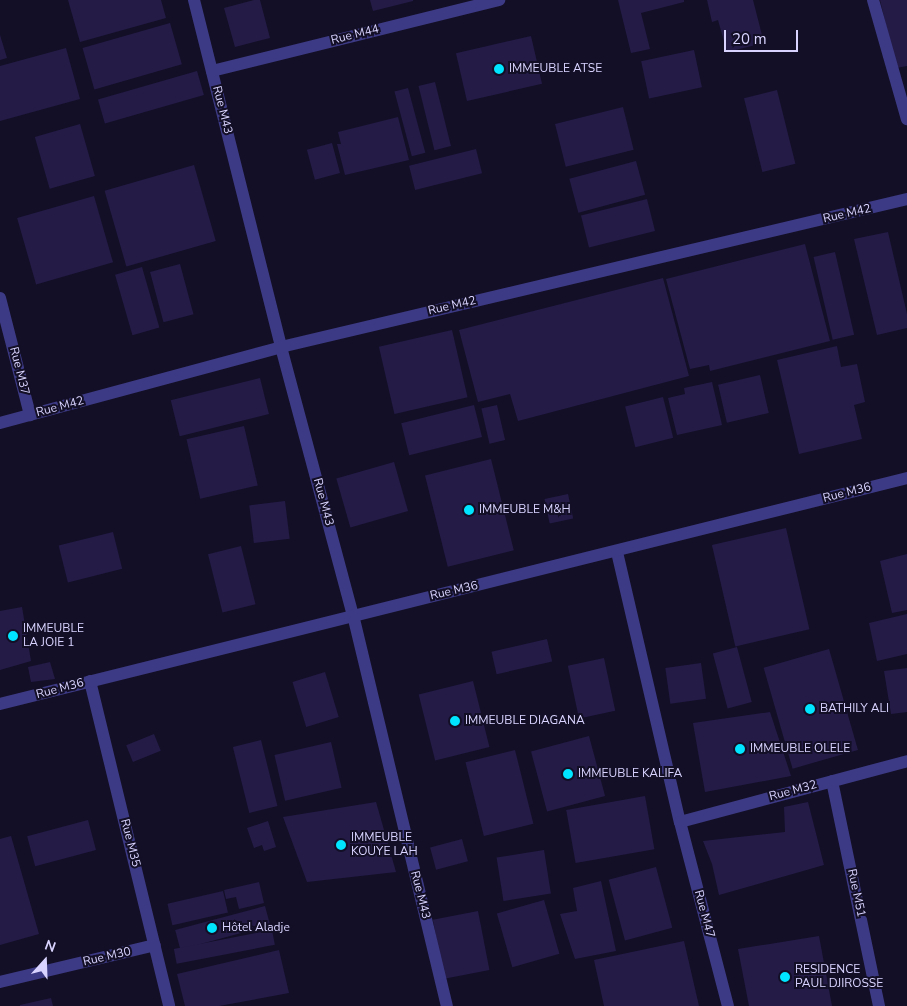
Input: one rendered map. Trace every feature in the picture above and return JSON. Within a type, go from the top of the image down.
[{"type":"street","name":"Rue M43","points":[[194,0],[280,347],[353,615],[447,1006]]},
{"type":"street","name":"Rue M44","points":[[212,71],[498,0]]},
{"type":"street","points":[[873,0],[907,119]]},
{"type":"street","name":"Rue M42","points":[[0,423],[280,347],[907,199]]},
{"type":"street","name":"Rue M37","points":[[0,298],[30,415]]},
{"type":"street","name":"Rue M36","points":[[0,704],[353,615],[617,552],[907,478]]},
{"type":"street","name":"Rue M47","points":[[617,552],[680,822],[728,1006]]},
{"type":"street","name":"Rue M35","points":[[90,681],[169,1006]]},
{"type":"street","name":"Rue M32","points":[[680,822],[907,762]]},
{"type":"street","name":"Rue M51","points":[[832,781],[879,1006]]},
{"type":"street","name":"Rue M30","points":[[0,982],[155,946]]},
{"type":"building","points":[[68,0],[161,0],[166,18],[80,42]]},
{"type":"building","points":[[260,0],[270,38],[235,47],[224,8]]},
{"type":"building","points":[[370,0],[413,0],[413,1],[373,11]]},
{"type":"building","points":[[618,0],[684,0],[684,2],[641,13],[650,49],[631,53]]},
{"type":"building","points":[[707,0],[753,0],[764,43],[727,52],[718,20],[712,22]]},
{"type":"building","points":[[880,0],[907,0],[907,66],[896,68]]},
{"type":"building","points":[[170,23],[182,64],[94,89],[83,48]]},
{"type":"building","points":[[0,35],[7,58],[0,60]]},
{"type":"building","name":"IMMEUBLE ATSE","points":[[531,36],[542,84],[467,101],[456,53]]},
{"type":"building","points":[[66,48],[80,99],[0,121],[0,66]]},
{"type":"building","points":[[694,50],[702,87],[649,98],[641,61]]},
{"type":"building","points":[[197,71],[204,95],[105,123],[98,99]]},
{"type":"building","points":[[435,82],[451,146],[434,150],[419,86]]},
{"type":"building","points":[[408,88],[425,153],[412,156],[394,92]]},
{"type":"building","points":[[777,90],[795,164],[762,172],[744,98]]},
{"type":"building","points":[[623,107],[634,150],[566,167],[555,124]]},
{"type":"building","points":[[398,117],[409,160],[345,175],[337,144],[341,144],[338,132]]},
{"type":"building","points":[[80,124],[95,176],[50,189],[35,137]]},
{"type":"building","points":[[332,143],[340,173],[315,180],[307,150]]},
{"type":"building","points":[[476,149],[482,173],[415,190],[409,166]]},
{"type":"building","points":[[636,161],[645,195],[578,213],[569,179]]},
{"type":"building","points":[[194,165],[216,241],[126,267],[105,191]]},
{"type":"building","points":[[94,196],[113,262],[36,284],[17,218]]},
{"type":"building","points":[[647,199],[655,231],[589,247],[581,215]]},
{"type":"building","points":[[888,232],[907,314],[907,328],[877,335],[854,239]]},
{"type":"building","points":[[805,244],[830,341],[710,371],[709,365],[690,369],[666,279]]},
{"type":"building","points":[[835,252],[854,335],[833,340],[814,257]]},
{"type":"building","points":[[180,264],[193,314],[164,322],[150,272]]},
{"type":"building","points":[[142,267],[159,328],[132,335],[115,275]]},
{"type":"building","points":[[663,278],[689,376],[518,421],[510,394],[478,402],[459,330]]},
{"type":"building","points":[[452,330],[468,397],[394,414],[379,347]]},
{"type":"building","points":[[837,346],[841,367],[857,364],[865,402],[854,405],[862,439],[799,454],[777,360]]},
{"type":"building","points":[[760,375],[769,413],[727,423],[718,385]]},
{"type":"building","points":[[260,378],[269,414],[180,436],[171,400]]},
{"type":"building","points":[[712,382],[722,425],[677,435],[668,398],[685,394],[684,388]]},
{"type":"building","points":[[663,397],[673,438],[635,447],[625,406]]},
{"type":"building","points":[[474,405],[482,437],[409,455],[401,423]]},
{"type":"building","points":[[497,405],[505,440],[490,444],[481,409]]},
{"type":"building","points":[[244,426],[258,485],[200,499],[187,439]]},
{"type":"building","name":"IMMEUBLE M&H","points":[[491,459],[514,550],[448,567],[425,475]]},
{"type":"building","points":[[394,462],[408,511],[350,528],[336,479]]},
{"type":"building","points":[[568,494],[573,518],[550,523],[545,499]]},
{"type":"building","points":[[285,501],[290,539],[254,543],[249,505]]},
{"type":"building","points":[[786,528],[809,629],[735,646],[712,545]]},
{"type":"building","points":[[113,532],[122,569],[68,582],[59,546]]},
{"type":"building","points":[[241,546],[256,604],[223,612],[208,554]]},
{"type":"building","points":[[907,554],[907,610],[892,613],[880,561]]},
{"type":"building","name":"IMMEUBLE LA JOIE 1","points":[[22,607],[31,661],[0,670],[0,611]]},
{"type":"building","points":[[907,614],[907,654],[877,661],[869,623]]},
{"type":"building","points":[[547,639],[552,661],[497,674],[491,652]]},
{"type":"building","points":[[737,647],[752,702],[728,709],[713,653]]},
{"type":"building","name":"BATHILY ALI","points":[[829,649],[858,750],[793,769],[764,668]]},
{"type":"building","points":[[604,658],[615,711],[579,719],[568,666]]},
{"type":"building","points":[[50,662],[55,679],[31,682],[28,667]]},
{"type":"building","points":[[701,663],[706,699],[670,704],[665,668]]},
{"type":"building","points":[[907,668],[907,712],[891,714],[884,671]]},
{"type":"building","points":[[325,672],[339,717],[306,727],[292,682]]},
{"type":"building","name":"IMMEUBLE DIAGANA","points":[[473,681],[489,747],[435,761],[419,695]]},
{"type":"building","name":"IMMEUBLE OLELE","points":[[770,712],[791,776],[705,792],[693,723]]},
{"type":"building","points":[[154,734],[161,751],[133,762],[126,745]]},
{"type":"building","name":"IMMEUBLE KALIFA","points":[[589,736],[605,796],[547,811],[531,752]]},
{"type":"building","points":[[261,740],[277,806],[249,813],[233,747]]},
{"type":"building","points":[[331,742],[342,788],[285,801],[274,755]]},
{"type":"building","points":[[515,750],[533,824],[484,836],[466,762]]},
{"type":"building","points":[[645,796],[654,849],[576,863],[566,810]]},
{"type":"building","name":"IMMEUBLE KOUYE LAH","points":[[376,802],[396,872],[307,882],[283,817]]},
{"type":"building","points":[[808,802],[824,865],[719,895],[712,864],[703,841],[785,832],[784,807]]},
{"type":"building","points":[[88,820],[96,850],[35,866],[27,836]]},
{"type":"building","points":[[268,821],[276,847],[264,851],[262,845],[254,848],[247,828]]},
{"type":"building","points":[[11,836],[39,934],[0,945],[0,839]]},
{"type":"building","points":[[462,839],[468,861],[436,870],[430,848]]},
{"type":"building","points":[[544,850],[551,893],[503,901],[497,858]]},
{"type":"building","points":[[656,867],[672,928],[625,941],[609,880]]},
{"type":"building","points":[[601,881],[616,951],[575,959],[560,914],[577,911],[573,888]]},
{"type":"building","points":[[259,882],[264,903],[239,909],[236,897],[226,899],[224,890]]},
{"type":"building","points":[[223,891],[228,912],[172,925],[167,904]]},
{"type":"building","points":[[544,900],[559,954],[512,967],[497,914]]},
{"type":"building","points":[[265,906],[270,925],[180,949],[175,930]]},
{"type":"building","points":[[478,911],[489,970],[444,979],[433,920]]},
{"type":"building","points":[[272,930],[275,945],[177,964],[174,949]]},
{"type":"building","name":"RESIDENCE PAUL DJIROSSE","points":[[819,936],[832,1006],[749,1006],[738,949]]},
{"type":"building","points":[[684,941],[699,1006],[604,1006],[594,960]]},
{"type":"building","points":[[279,950],[289,993],[219,1006],[185,1006],[177,974]]},
{"type":"building","points":[[51,998],[53,1006],[20,1006],[20,1005]]},
{"type":"place","name":"IMMEUBLE ATSE","points":[[499,69]]},
{"type":"place","name":"IMMEUBLE M&H","points":[[469,510]]},
{"type":"place","name":"IMMEUBLE LA JOIE 1","points":[[13,636]]},
{"type":"place","name":"BATHILY ALI","points":[[810,709]]},
{"type":"place","name":"IMMEUBLE DIAGANA","points":[[455,721]]},
{"type":"place","name":"IMMEUBLE OLELE","points":[[740,749]]},
{"type":"place","name":"IMMEUBLE KALIFA","points":[[568,774]]},
{"type":"place","name":"IMMEUBLE KOUYE LAH","points":[[341,845]]},
{"type":"place","name":"Hôtel Aladje","points":[[212,928]]},
{"type":"place","name":"RESIDENCE PAUL DJIROSSE","points":[[785,977]]}]
